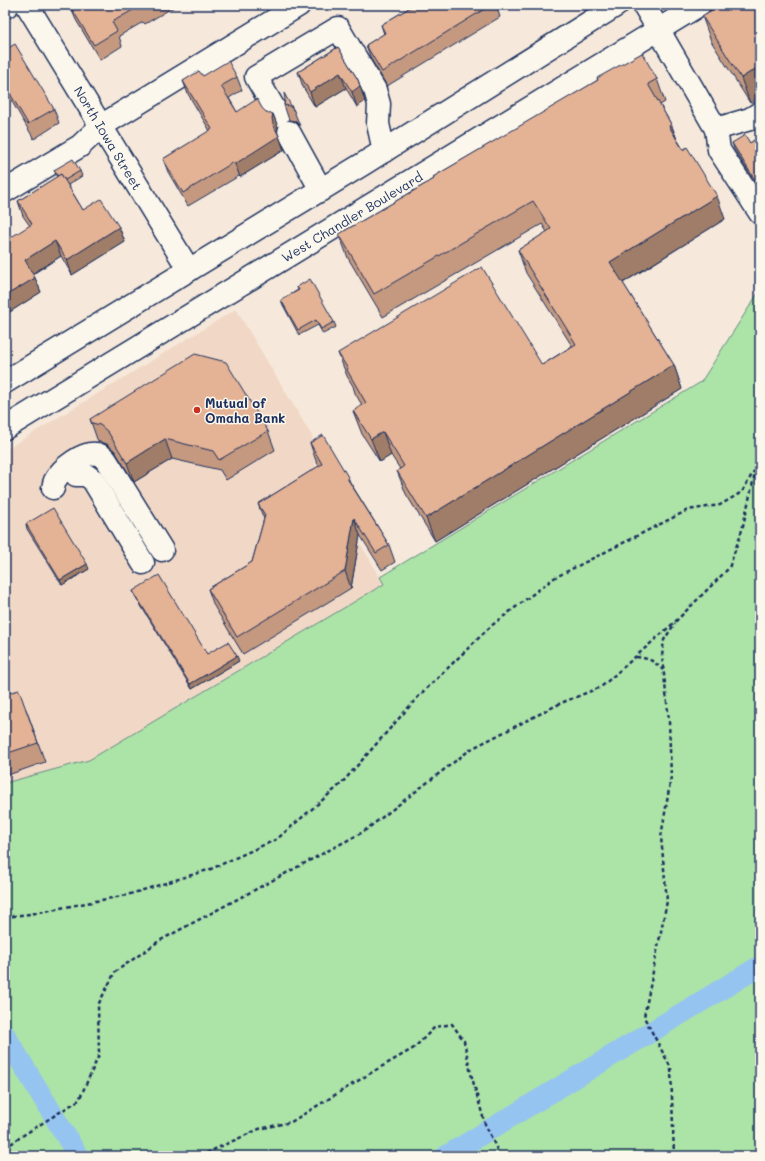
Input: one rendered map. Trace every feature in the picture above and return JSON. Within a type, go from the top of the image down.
[{"type":"main road","name":"North Iowa Street","points":[[27,5],[189,270]]},
{"type":"main road","points":[[5,192],[80,146],[101,126],[299,5]]},
{"type":"main road","points":[[5,382],[322,190],[617,5]]},
{"type":"main road","points":[[644,5],[716,129],[719,150],[760,213]]},
{"type":"main road","name":"West Chandler Boulevard","points":[[5,428],[699,5]]},
{"type":"main road","points":[[322,190],[256,77],[338,28],[375,90],[379,104],[378,124],[384,151]]},
{"type":"main road","points":[[716,129],[750,119],[760,113]]},
{"type":"main road","points":[[95,453],[101,456],[106,460],[153,556],[101,472],[96,468],[87,468],[76,475],[56,493],[55,480],[70,464],[85,455],[95,453]]},
{"type":"path","points":[[5,1148],[79,1100],[99,1055],[98,1005],[115,972],[159,941],[363,832],[471,749],[561,703],[601,687],[677,620],[729,568],[742,530],[756,469],[760,431]]},
{"type":"path","points":[[5,917],[30,914],[128,895],[211,869],[277,839],[341,784],[417,698],[491,626],[554,578],[688,510],[720,505],[742,492],[760,461]]},
{"type":"path","points":[[756,469],[760,482]]},
{"type":"path","points":[[674,1156],[672,1068],[644,1017],[667,901],[661,837],[671,777],[669,721],[662,656],[664,640],[677,620]]},
{"type":"path","points":[[635,657],[646,657],[663,670]]},
{"type":"path","points":[[200,1156],[259,1129],[291,1122],[414,1048],[435,1027],[452,1024],[464,1041],[471,1074],[485,1124],[500,1156]]},
{"type":"shaded area","points":[[236,309],[312,436],[315,465],[384,584],[89,760],[5,783],[5,450]]},
{"type":"green space","points":[[760,290],[760,1156],[5,1156],[5,783],[89,760],[384,584],[380,577],[701,382]]},
{"type":"building","points":[[146,5],[139,9],[138,7],[112,22],[117,31],[94,45],[70,6]]},
{"type":"building","points":[[414,5],[491,5],[382,72],[366,45],[385,33],[381,25]]},
{"type":"building","points":[[720,5],[760,5],[760,66],[741,78],[702,16]]},
{"type":"building","points":[[15,44],[54,109],[28,124],[5,85],[5,50]]},
{"type":"building","points":[[338,47],[358,80],[360,86],[352,92],[340,73],[310,92],[298,72]]},
{"type":"building","points":[[642,53],[657,79],[648,84],[671,124],[669,126],[683,150],[687,147],[717,196],[610,262],[674,365],[426,518],[397,471],[404,466],[383,432],[371,439],[353,411],[366,403],[338,353],[482,267],[542,365],[576,344],[518,250],[551,229],[533,201],[374,294],[339,234],[434,179],[433,177],[598,80],[597,78]]},
{"type":"building","points":[[228,61],[237,77],[221,86],[237,112],[257,99],[266,112],[273,114],[273,124],[279,136],[235,164],[234,162],[183,193],[163,159],[212,129],[183,81],[199,71],[203,76]]},
{"type":"building","points":[[284,93],[294,111],[290,106],[284,105]]},
{"type":"building","points":[[745,135],[750,143],[760,136],[760,188],[732,143]]},
{"type":"building","points":[[73,159],[80,171],[65,180],[61,174],[58,176],[54,170]]},
{"type":"building","points":[[61,174],[83,210],[101,199],[119,227],[67,260],[55,241],[25,260],[35,278],[5,296],[5,241],[32,224],[18,201]]},
{"type":"building","points":[[310,279],[334,322],[321,329],[316,320],[298,330],[281,300],[299,290],[297,287]]},
{"type":"building","name":"Mutual of Omaha Bank","points":[[195,354],[226,362],[268,431],[219,460],[213,451],[165,439],[127,463],[108,432],[100,425],[92,423],[90,419]]},
{"type":"building","points":[[323,435],[348,477],[347,478],[389,545],[376,553],[354,518],[345,571],[237,637],[208,589],[252,562],[265,515],[258,504],[322,464],[310,443]]},
{"type":"building","points":[[53,508],[87,564],[60,580],[26,524]]},
{"type":"building","points":[[159,575],[207,654],[228,642],[237,656],[190,684],[133,591]]},
{"type":"building","points":[[19,690],[38,743],[5,754],[5,694]]},
{"type":"waterway","points":[[446,1156],[760,966]]},
{"type":"waterway","points":[[5,1035],[78,1156]]},
{"type":"place","name":"Mutual of Omaha Bank","points":[[197,410]]}]
